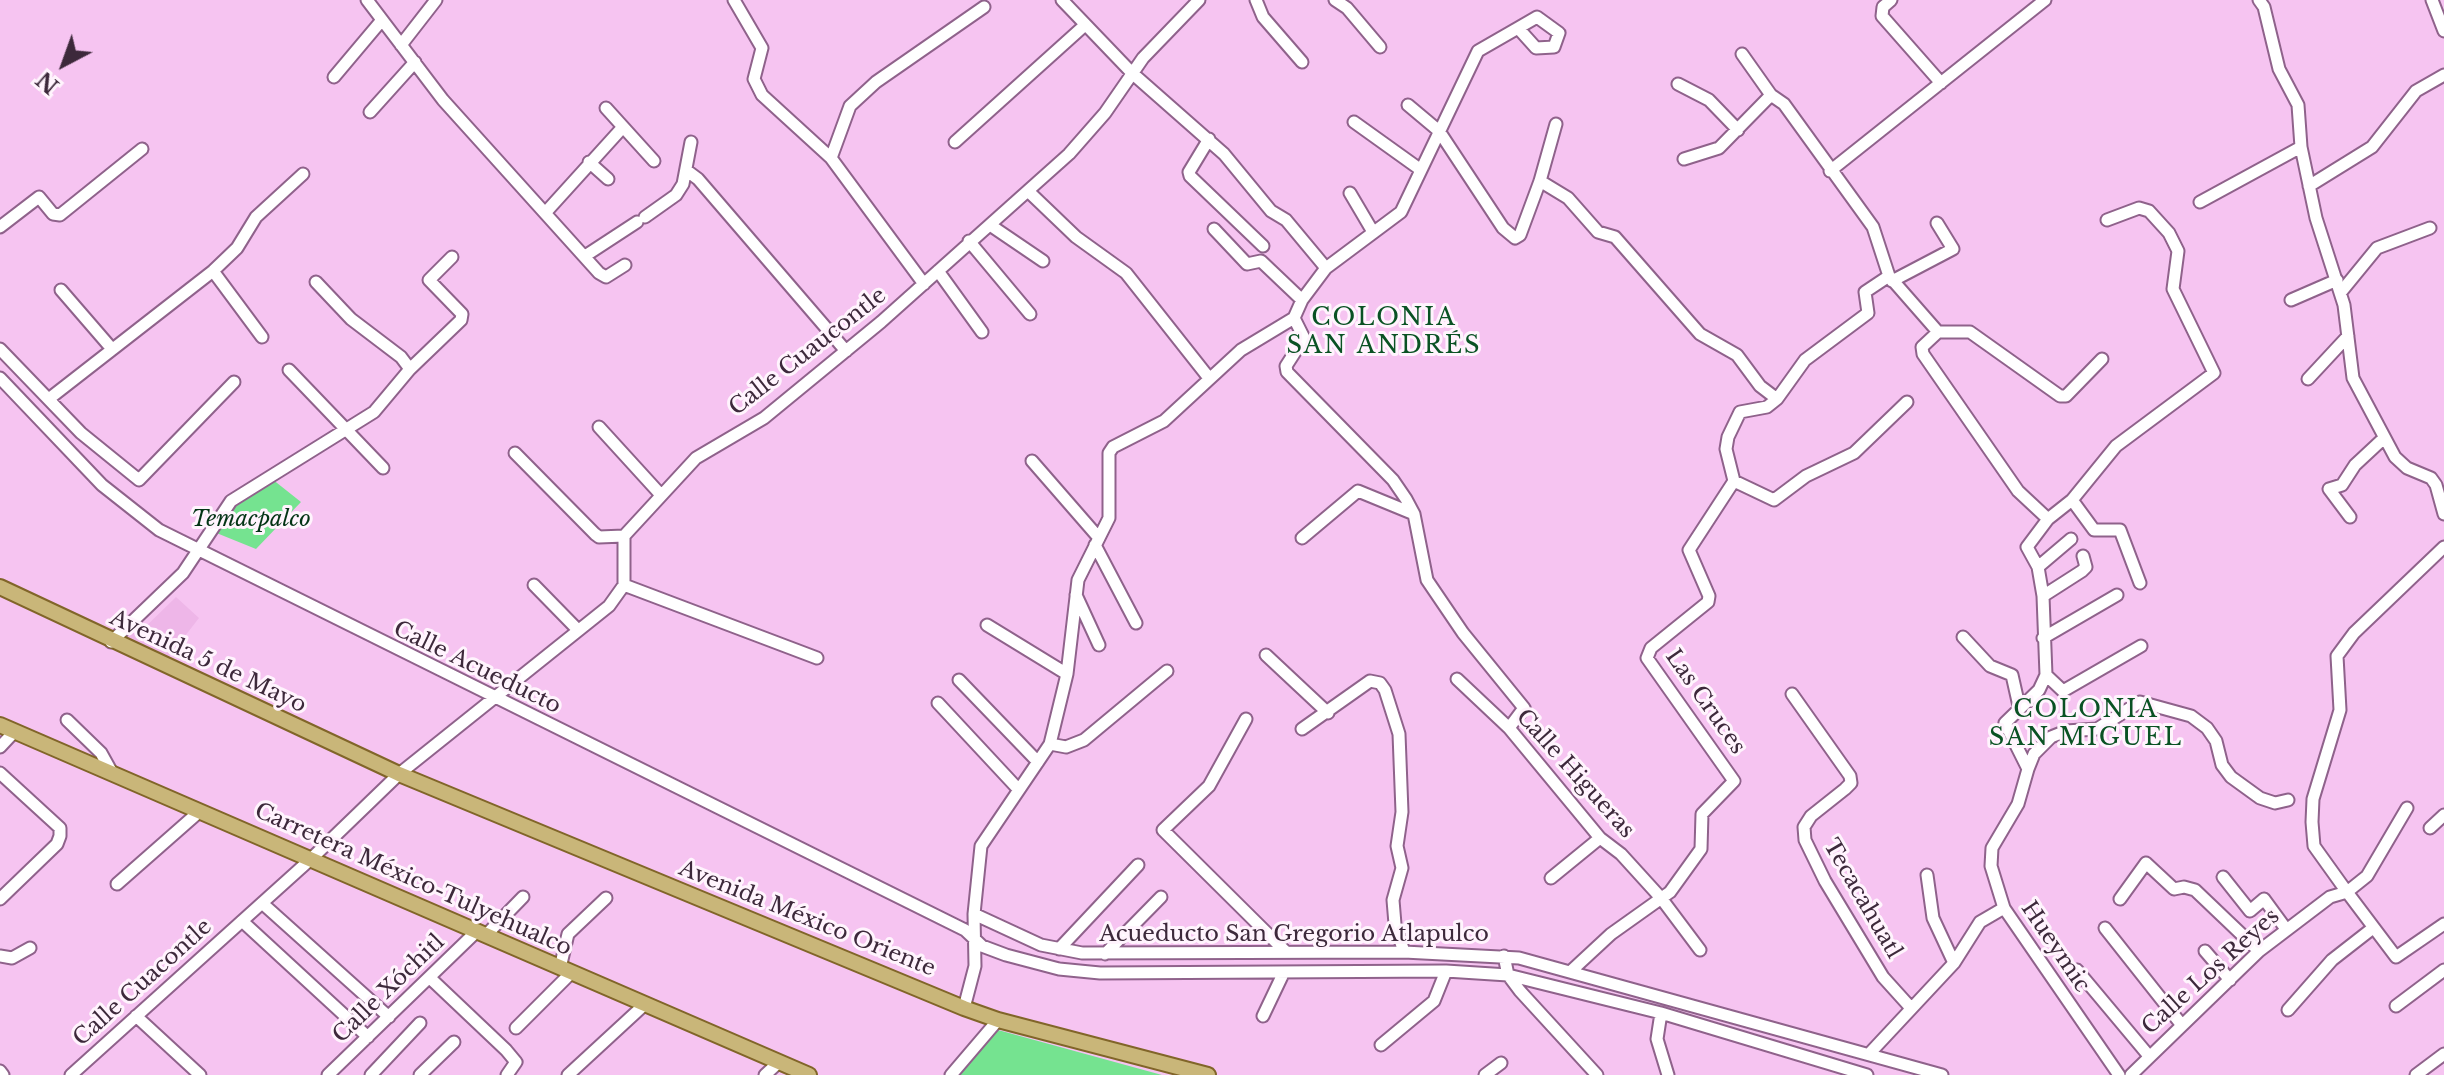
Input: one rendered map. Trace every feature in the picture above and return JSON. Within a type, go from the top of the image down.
[{"type":"main road","name":"Avenida 5 de Mayo","points":[[0,587],[111,642],[399,774]]},
{"type":"main road","name":"Carretera México-Tulyehualco","points":[[0,725],[809,1075]]},
{"type":"main road","name":"Avenida México Oriente","points":[[399,774],[964,1008],[998,1020],[1208,1075]]},
{"type":"street","points":[[401,45],[436,0]]},
{"type":"street","points":[[734,0],[762,48],[755,85],[775,108],[831,158],[924,284]]},
{"type":"street","points":[[1062,0],[1132,73],[1209,139],[1326,268]]},
{"type":"street","name":"Calle Cuaucontle","points":[[624,536],[708,448],[764,418],[924,284],[1028,191],[1090,132],[1132,73],[1199,0]]},
{"type":"street","points":[[1256,0],[1263,17],[1302,62]]},
{"type":"street","points":[[1335,0],[1347,8],[1380,47]]},
{"type":"street","points":[[1891,0],[1883,7],[1882,16],[1941,83]]},
{"type":"street","points":[[1830,171],[2045,0]]},
{"type":"street","points":[[2259,0],[2264,7],[2279,69],[2298,105],[2301,147],[2309,186],[2339,286],[2353,378],[2384,438],[2407,468],[2431,478],[2444,514]]},
{"type":"street","points":[[2432,0],[2444,31]]},
{"type":"street","points":[[372,2],[382,20],[443,100],[585,256],[606,277],[625,265]]},
{"type":"street","points":[[831,158],[850,106],[876,82],[984,7]]},
{"type":"street","points":[[334,77],[382,20]]},
{"type":"street","points":[[955,142],[1085,25]]},
{"type":"street","points":[[964,1008],[972,985],[974,914],[981,846],[1050,744],[1067,674],[1082,565],[1097,541],[1110,507],[1109,453],[1113,447],[1164,421],[1241,350],[1294,318],[1302,300],[1326,268],[1401,212],[1478,51],[1518,28]]},
{"type":"street","points":[[1742,54],[1771,95],[1784,104],[1873,227],[1890,278],[1938,332]]},
{"type":"street","points":[[370,112],[415,62]]},
{"type":"street","points":[[2309,186],[2372,147],[2416,91],[2444,75]]},
{"type":"street","points":[[1678,84],[1709,100],[1738,130]]},
{"type":"street","points":[[1684,159],[1719,148],[1771,95]]},
{"type":"street","points":[[1408,105],[1439,131],[1510,236],[1520,235],[1556,124]]},
{"type":"street","points":[[606,108],[654,161]]},
{"type":"street","points":[[1354,122],[1421,170]]},
{"type":"street","points":[[546,212],[623,127]]},
{"type":"street","points":[[1209,139],[1189,172],[1190,176],[1263,246]]},
{"type":"street","points":[[585,256],[676,195],[683,184],[691,142]]},
{"type":"street","points":[[2200,202],[2301,147]]},
{"type":"street","points":[[0,227],[39,197],[53,214],[60,215],[142,149]]},
{"type":"street","points":[[589,162],[608,179]]},
{"type":"street","points":[[686,170],[698,179],[846,351]]},
{"type":"street","points":[[50,398],[213,271],[237,248],[256,217],[303,174]]},
{"type":"street","points":[[1540,181],[1568,198],[1598,232],[1615,237],[1700,334],[1737,355],[1760,386],[1777,399]]},
{"type":"street","points":[[1028,191],[1076,237],[1126,273],[1209,378]]},
{"type":"street","points":[[1350,193],[1373,232]]},
{"type":"street","points":[[2028,769],[2005,723],[2019,706],[2039,690],[2046,675],[2043,596],[2038,567],[2027,547],[2048,519],[2072,500],[2116,446],[2211,379],[2214,373],[2173,289],[2178,251],[2169,233],[2149,211],[2139,208],[2107,220]]},
{"type":"street","points":[[1907,402],[1854,453],[1806,476],[1774,500],[1734,481],[1726,449],[1740,412],[1767,407],[1777,399],[1805,360],[1868,313],[1865,292],[1953,249],[1937,223]]},
{"type":"street","points":[[990,225],[1043,261]]},
{"type":"street","points":[[2291,300],[2339,286],[2377,248],[2430,228]]},
{"type":"street","points":[[1214,229],[1247,264],[1261,261],[1302,300]]},
{"type":"street","points":[[969,241],[1030,314]]},
{"type":"street","points":[[111,642],[156,602],[198,551],[231,501],[374,412],[410,369],[461,320],[462,314],[430,283],[431,277],[452,257]]},
{"type":"street","points":[[213,271],[262,337]]},
{"type":"street","points":[[938,271],[982,332]]},
{"type":"street","points":[[316,282],[351,319],[401,357],[410,369]]},
{"type":"street","points":[[61,290],[112,349]]},
{"type":"street","points":[[1294,318],[1304,338],[1286,366],[1287,372],[1393,480],[1414,514],[1427,580],[1463,633],[1524,708],[1522,715],[1509,728]]},
{"type":"street","points":[[2048,519],[2018,491],[1923,354],[1922,347],[1938,332],[1970,332],[2060,396],[2066,396],[2102,359]]},
{"type":"street","points":[[2308,379],[2348,336]]},
{"type":"street","points":[[0,349],[81,433],[139,480],[234,382]]},
{"type":"street","points":[[289,370],[383,468]]},
{"type":"street","name":"Calle Acueducto","points":[[0,378],[131,510],[198,551],[965,930],[975,938]]},
{"type":"street","points":[[599,427],[661,495]]},
{"type":"street","points":[[2350,517],[2329,489],[2342,485],[2355,465],[2384,438]]},
{"type":"street","points":[[399,774],[491,697],[508,688],[609,606],[624,585],[624,536],[599,537],[595,534],[515,453]]},
{"type":"street","points":[[1032,461],[1097,541],[1136,623]]},
{"type":"street","name":"Las Cruces","points":[[1570,972],[1611,934],[1661,898],[1697,858],[1701,849],[1702,814],[1734,781],[1647,658],[1651,648],[1708,602],[1709,596],[1689,550],[1734,481]]},
{"type":"street","points":[[1302,538],[1358,491],[1414,514]]},
{"type":"street","points":[[2072,500],[2094,530],[2120,530],[2140,583]]},
{"type":"street","points":[[2038,567],[2071,539]]},
{"type":"street","points":[[2444,547],[2354,633],[2337,656],[2340,710],[2313,799],[2312,822],[2314,846],[2396,957],[2444,924]]},
{"type":"street","points":[[2043,596],[2082,571],[2086,567],[2083,556]]},
{"type":"street","points":[[534,585],[578,630]]},
{"type":"street","points":[[624,585],[817,658]]},
{"type":"street","points":[[1076,594],[1099,645]]},
{"type":"street","points":[[2043,638],[2117,595]]},
{"type":"street","points":[[987,625],[1067,674]]},
{"type":"street","points":[[1963,637],[1990,666],[2012,675],[2019,706]]},
{"type":"street","points":[[2046,675],[2063,691],[2141,646]]},
{"type":"street","points":[[1266,655],[1328,713]]},
{"type":"street","points":[[1050,744],[1066,747],[1084,740],[1167,671]]},
{"type":"street","name":"Calle Higueras","points":[[1457,679],[1509,728],[1600,838],[1621,854],[1661,898],[1700,950]]},
{"type":"street","points":[[959,680],[1038,762]]},
{"type":"street","points":[[1302,729],[1376,680],[1385,690],[1396,721],[1402,812],[1397,846],[1402,868],[1393,900],[1395,924],[1404,952]]},
{"type":"street","name":"Tecacahuatl","points":[[1792,694],[1850,776],[1851,783],[1811,816],[1804,827],[1805,840],[1825,881],[1883,977],[1911,1008]]},
{"type":"street","points":[[2028,769],[2034,754],[2051,737],[2066,731],[2097,729],[2140,702],[2191,716],[2207,728],[2216,741],[2222,765],[2231,777],[2260,798],[2275,803],[2288,800]]},
{"type":"street","points":[[938,703],[1019,790]]},
{"type":"street","points":[[1246,719],[1209,786],[1163,830],[1286,952]]},
{"type":"street","points":[[67,720],[101,753],[111,771]]},
{"type":"street","points":[[0,747],[15,731]]},
{"type":"street","name":"Hueymic","points":[[2028,769],[2018,804],[1992,848],[1991,866],[2004,908],[2119,1075]]},
{"type":"street","points":[[0,773],[60,828],[60,836],[57,844],[0,899]]},
{"type":"street","name":"Calle Cuacontle","points":[[71,1075],[312,858],[399,774]]},
{"type":"street","name":"Calle Los Reyes","points":[[2131,1075],[2259,951],[2330,897],[2347,892],[2367,876],[2407,808]]},
{"type":"street","points":[[117,884],[200,811]]},
{"type":"street","points":[[2430,828],[2444,815]]},
{"type":"street","points":[[1551,878],[1600,838]]},
{"type":"street","points":[[2120,899],[2146,863],[2174,889],[2184,887],[2195,890],[2259,951]]},
{"type":"street","points":[[1059,949],[1138,865]]},
{"type":"street","points":[[1927,875],[1933,918],[1954,963]]},
{"type":"street","points":[[2223,877],[2250,911],[2264,899],[2286,929]]},
{"type":"street","name":"Calle Xóchitl","points":[[328,1075],[430,978],[523,897]]},
{"type":"street","points":[[1105,954],[1161,897]]},
{"type":"street","points":[[516,1028],[565,970],[568,934],[606,898]]},
{"type":"street","points":[[262,903],[389,1017]]},
{"type":"street","points":[[1869,1054],[1954,963],[1980,922],[2004,908]]},
{"type":"street","name":"Acueducto San Gregorio Atlapulco","points":[[974,914],[1027,940],[1059,949],[1105,954],[1404,952],[1504,956],[1942,1075]]},
{"type":"street","name":"Calle Cuacontle","points":[[242,921],[368,1037]]},
{"type":"street","points":[[2105,928],[2181,1024]]},
{"type":"street","points":[[2288,1010],[2332,960],[2373,928]]},
{"type":"street","name":"Acueducto San Gregorio Atlapulco","points":[[975,938],[982,946],[1006,955],[1080,972],[1283,974],[1446,971],[1508,975],[1661,1013],[1867,1075]]},
{"type":"street","points":[[0,956],[12,958],[30,948]]},
{"type":"street","points":[[2205,951],[2230,980]]},
{"type":"street","points":[[1504,956],[1508,975],[1597,1075]]},
{"type":"street","points":[[2077,970],[2149,1056]]},
{"type":"street","points":[[2396,1006],[2444,970]]},
{"type":"street","points":[[1381,1045],[1434,1001],[1446,971]]},
{"type":"street","points":[[1263,1016],[1283,974]]},
{"type":"street","points":[[430,978],[516,1062],[507,1075]]},
{"type":"street","points":[[568,1075],[644,1005]]},
{"type":"street","points":[[1661,1013],[1657,1039],[1668,1075]]},
{"type":"street","points":[[136,1016],[200,1075]]},
{"type":"street","points":[[951,1075],[998,1020]]},
{"type":"street","points":[[371,1075],[420,1023]]},
{"type":"street","points":[[420,1075],[454,1042]]},
{"type":"street","points":[[2416,1075],[2444,1054]]},
{"type":"street","points":[[765,1075],[779,1062]]},
{"type":"street","points":[[1485,1075],[1501,1063]]},
{"type":"shaded area","points":[[176,597],[199,618],[167,659],[127,637],[130,632],[138,634]]},
{"type":"green space","name":"Temacpalco","points":[[272,479],[301,502],[256,549],[214,532],[233,504]]},
{"type":"green space","points":[[998,1030],[1162,1075],[959,1075]]},
{"type":"district","name":"COLONIA SAN ANDRÉS","points":[[1384,332]]},
{"type":"district","name":"COLONIA SAN MIGUEL","points":[[2086,724]]}]
